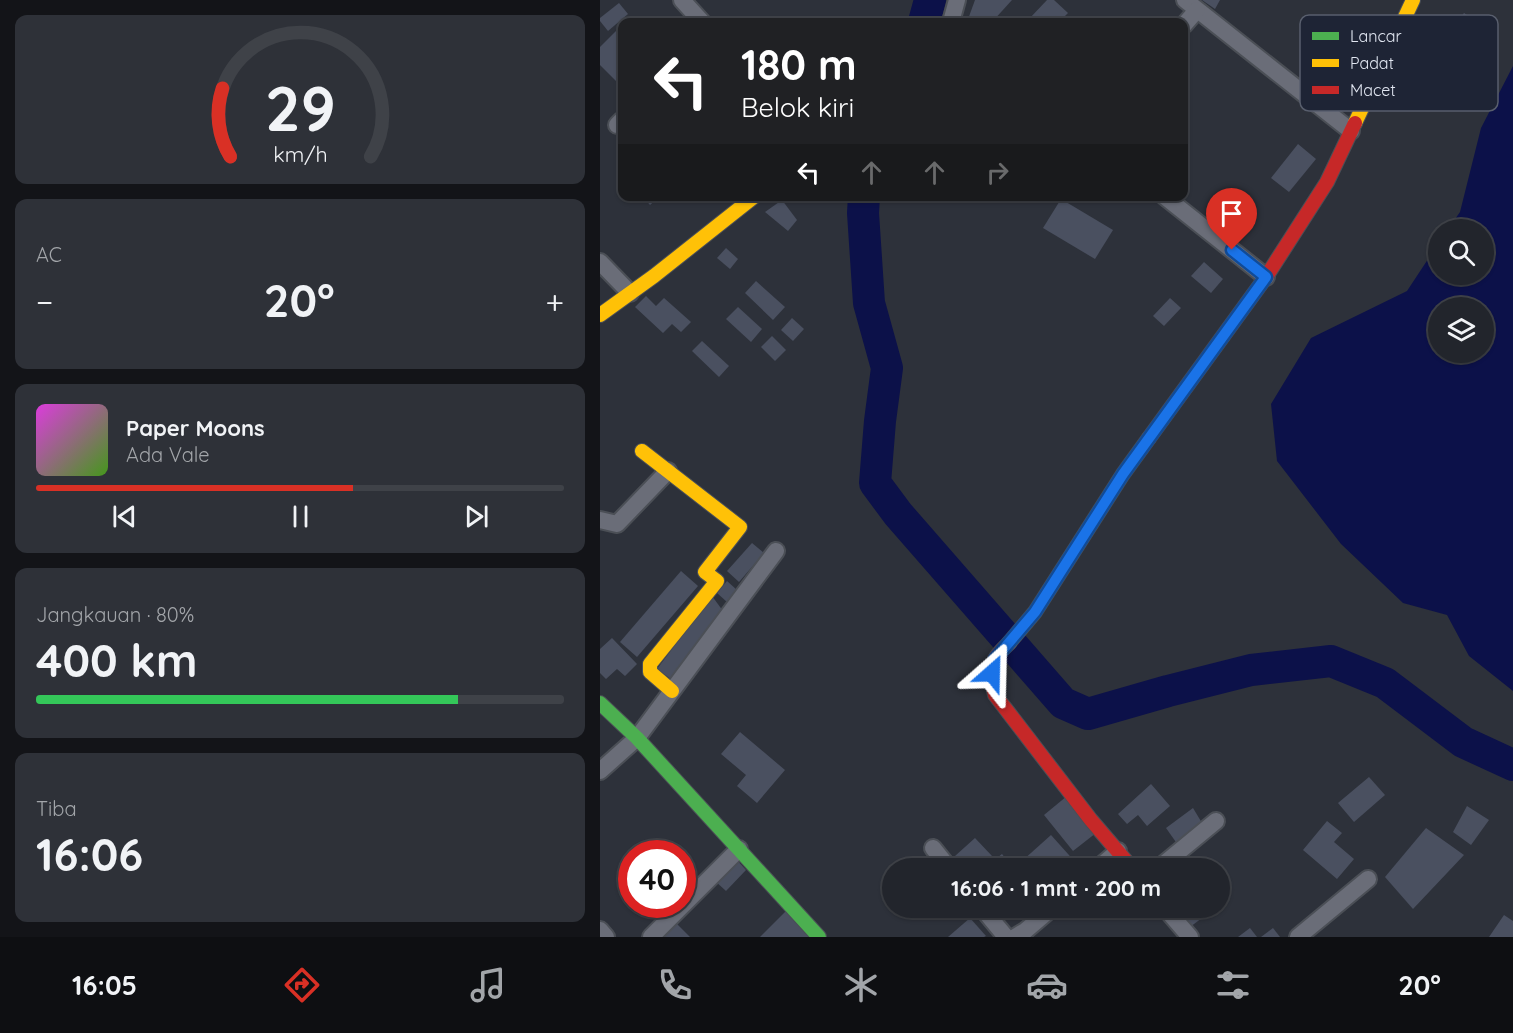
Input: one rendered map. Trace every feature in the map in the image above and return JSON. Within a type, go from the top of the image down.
[{"type":"street","points":[[682,0],[698,18]]},
{"type":"street","points":[[952,18],[957,0]]},
{"type":"street","points":[[1406,15],[1413,0]]},
{"type":"street","points":[[1191,5],[1300,91]]},
{"type":"street","points":[[1326,111],[1351,131]]},
{"type":"street","points":[[1124,858],[1091,820],[995,695],[992,673],[995,659],[1035,612],[1123,474],[1266,277],[1327,182],[1360,111]]},
{"type":"street","points":[[600,315],[749,201]]},
{"type":"street","points":[[1170,201],[1266,277]]},
{"type":"street","points":[[600,262],[630,293]]},
{"type":"street","points":[[642,451],[740,527],[705,572],[717,581],[650,664],[650,672],[672,690]]},
{"type":"street","points":[[600,520],[617,524],[668,471]]},
{"type":"street","points":[[600,771],[637,738],[776,551]]},
{"type":"street","points":[[600,703],[637,738],[819,937]]},
{"type":"street","points":[[1171,858],[1216,821]]},
{"type":"street","points":[[933,848],[942,858]]},
{"type":"street","points":[[651,937],[739,849]]},
{"type":"street","points":[[1110,858],[1118,851]]},
{"type":"street","points":[[1298,937],[1368,879]]},
{"type":"street","points":[[990,918],[1006,937]]},
{"type":"street","points":[[1015,937],[1040,918]]},
{"type":"street","points":[[1174,918],[1190,937]]},
{"type":"street","points":[[600,930],[606,937]]},
{"type":"shaded area","points":[[1513,66],[1513,691],[1469,656],[1447,615],[1403,603],[1341,544],[1277,461],[1271,404],[1311,338],[1407,291],[1428,259],[1428,285],[1494,285],[1494,219],[1455,219],[1460,212],[1481,128],[1490,111],[1498,111],[1498,95]]},
{"type":"building","points":[[975,0],[1012,0],[996,18],[968,18]]},
{"type":"building","points":[[1047,0],[1054,0],[1068,13],[1063,18],[1030,18]]},
{"type":"building","points":[[1202,0],[1220,0],[1215,9]]},
{"type":"building","points":[[619,3],[628,14],[623,18],[618,18],[618,22],[608,31],[600,18]]},
{"type":"building","points":[[617,30],[618,83],[600,65],[600,47]]},
{"type":"building","points":[[1298,144],[1316,159],[1289,192],[1271,178]]},
{"type":"building","points":[[783,201],[797,220],[788,231],[765,212]]},
{"type":"building","points":[[1060,201],[1064,201],[1113,230],[1095,259],[1043,228]]},
{"type":"building","points":[[726,248],[738,259],[730,269],[717,258]]},
{"type":"building","points":[[1204,262],[1223,279],[1211,293],[1191,276]]},
{"type":"building","points":[[756,281],[785,307],[773,320],[745,293]]},
{"type":"building","points":[[646,296],[656,306],[664,298],[691,322],[681,332],[672,324],[663,333],[635,307]]},
{"type":"building","points":[[1170,298],[1181,308],[1164,326],[1153,316]]},
{"type":"building","points":[[738,307],[762,329],[751,342],[726,319]]},
{"type":"building","points":[[792,318],[804,329],[793,341],[781,330]]},
{"type":"building","points":[[772,336],[786,350],[775,361],[761,347]]},
{"type":"building","points":[[702,341],[729,366],[719,377],[692,351]]},
{"type":"building","points":[[752,543],[764,553],[739,582],[727,571]]},
{"type":"building","points":[[681,571],[698,586],[637,657],[620,642]]},
{"type":"building","points":[[727,581],[737,590],[727,602],[717,593]]},
{"type":"building","points":[[712,596],[723,611],[671,679],[657,669]]},
{"type":"building","points":[[612,638],[637,664],[625,676],[617,669],[606,679],[600,673],[600,649]]},
{"type":"building","points":[[740,732],[785,770],[757,803],[737,786],[746,775],[721,754]]},
{"type":"building","points":[[1369,777],[1385,795],[1354,822],[1338,803]]},
{"type":"building","points":[[1151,784],[1170,806],[1147,826],[1138,815],[1127,824],[1118,814]]},
{"type":"building","points":[[1067,796],[1096,833],[1073,851],[1044,815]]},
{"type":"building","points":[[1467,806],[1489,820],[1471,845],[1453,832]]},
{"type":"building","points":[[1193,808],[1202,823],[1178,845],[1166,828]]},
{"type":"building","points":[[1327,821],[1342,833],[1334,842],[1354,859],[1337,879],[1303,850]]},
{"type":"building","points":[[1426,828],[1464,855],[1413,909],[1385,877]]},
{"type":"building","points":[[1051,835],[1072,858],[1025,858]]},
{"type":"building","points":[[975,838],[992,856],[990,858],[957,858],[955,856]]},
{"type":"building","points":[[735,858],[746,870],[726,891],[714,880]]},
{"type":"building","points":[[786,911],[810,937],[760,937]]},
{"type":"building","points":[[1504,915],[1513,921],[1513,937],[1489,937]]},
{"type":"building","points":[[970,918],[986,936],[984,937],[948,937]]},
{"type":"building","points":[[1183,918],[1202,918],[1190,927]]},
{"type":"building","points":[[676,923],[690,937],[663,936]]},
{"type":"building","points":[[1250,928],[1257,937],[1238,937]]},
{"type":"building","points":[[1273,928],[1280,937],[1261,937]]},
{"type":"waterway","points":[[925,18],[930,0]]},
{"type":"waterway","points":[[864,201],[869,303],[887,368],[875,483],[898,514],[1063,703],[1088,714],[1251,670],[1331,661],[1385,683],[1463,742],[1513,765]]},
{"type":"traffic: fast","points":[[600,703],[637,738],[819,937]]},
{"type":"traffic: slow","points":[[1406,15],[1413,0]]},
{"type":"traffic: slow","points":[[1355,123],[1361,111]]},
{"type":"traffic: slow","points":[[600,315],[654,276],[749,201]]},
{"type":"traffic: slow","points":[[1009,643],[1035,612],[1123,474],[1149,438]]},
{"type":"traffic: slow","points":[[642,451],[740,527],[705,572],[717,581],[650,664],[650,672],[672,691]]},
{"type":"traffic: jam","points":[[1149,438],[1266,277],[1327,182],[1355,123]]},
{"type":"traffic: jam","points":[[1009,643],[993,663],[992,677],[995,695],[1091,820],[1123,858]]},
{"type":"route","points":[[992,673],[995,659],[1035,612],[1123,474],[1266,277],[1232,250]]}]
